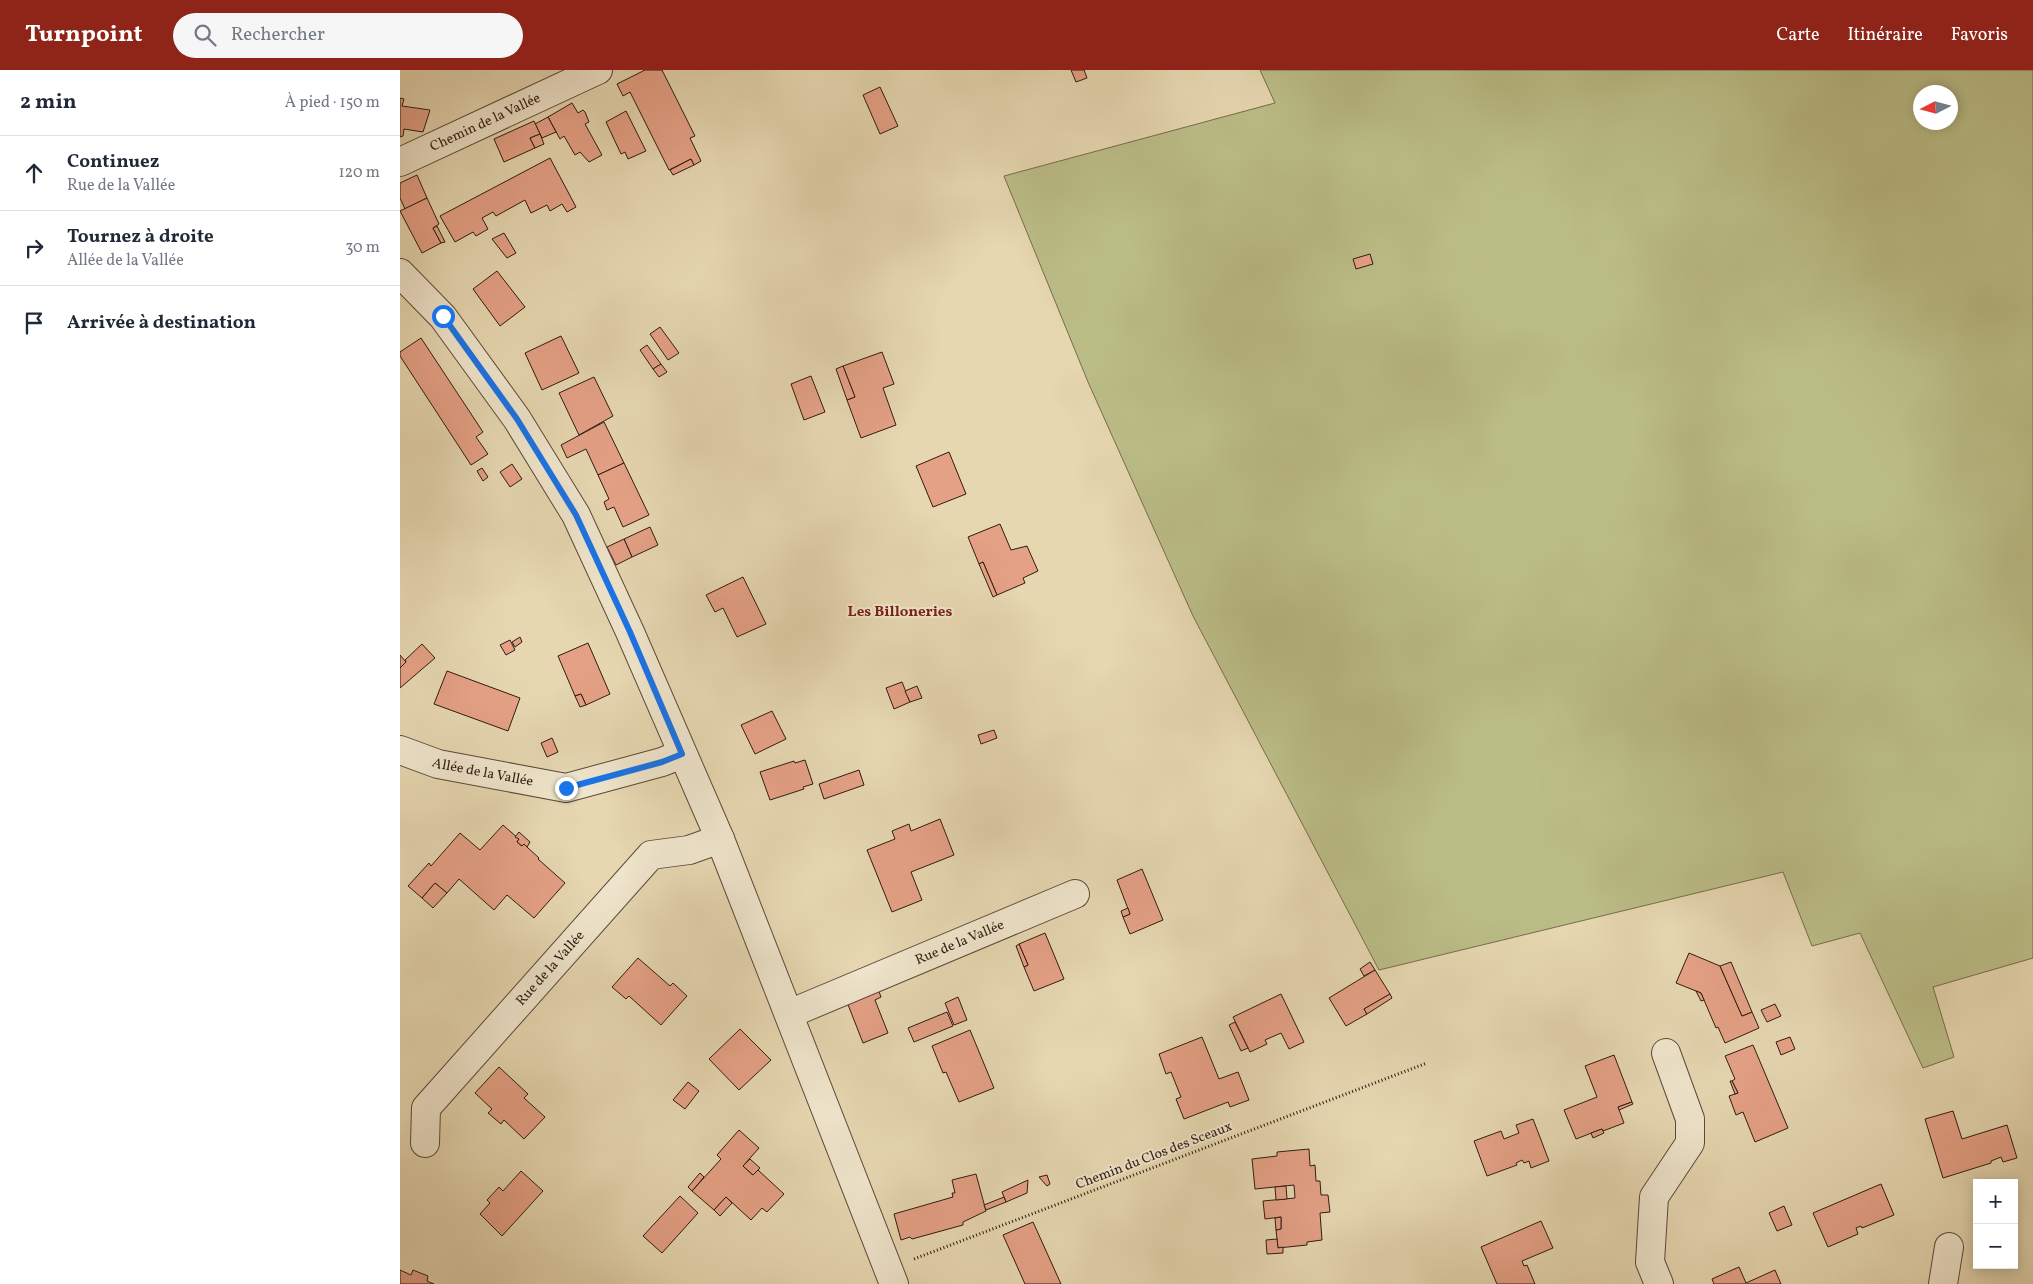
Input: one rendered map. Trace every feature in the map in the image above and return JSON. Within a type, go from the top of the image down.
[{"type":"street","name":"Chemin de la Vallée","points":[[400,162],[598,70]]},
{"type":"street","points":[[400,273],[443,316],[517,419],[576,515],[630,632],[720,839],[891,1277]]},
{"type":"street","name":"Allée de la Vallée","points":[[400,750],[438,764],[566,788],[662,762],[682,754]]},
{"type":"street","name":"Rue de la Vallée","points":[[425,1142],[426,1108],[651,855],[689,850],[720,839]]},
{"type":"street","name":"Rue de la Vallée","points":[[788,1014],[1075,894]]},
{"type":"street","points":[[1659,1284],[1650,1262],[1654,1197],[1690,1143],[1690,1119],[1666,1053]]},
{"type":"street","points":[[1943,1284],[1949,1247]]},
{"type":"path","name":"Chemin du Clos des Sceaux","points":[[891,1277],[1427,1063]]},
{"type":"green space","points":[[1260,70],[2033,70],[2033,958],[1933,987],[1954,1057],[1923,1068],[1860,933],[1812,946],[1783,872],[1379,970],[1193,616],[1088,382],[1004,176],[1275,103]]},
{"type":"building","points":[[645,70],[662,70],[695,136],[690,138],[701,161],[694,165],[691,159],[669,170],[630,92],[623,96],[617,84]]},
{"type":"building","points":[[1071,70],[1084,70],[1087,78],[1076,82]]},
{"type":"building","points":[[880,87],[898,126],[880,134],[863,95]]},
{"type":"building","points":[[400,98],[404,99],[402,106],[430,110],[423,132],[404,129],[403,136],[400,137]]},
{"type":"building","points":[[572,103],[578,113],[583,110],[585,112],[589,122],[585,124],[602,155],[589,162],[580,152],[575,155],[564,136],[560,139],[548,117]]},
{"type":"building","points":[[626,111],[646,151],[628,159],[625,152],[621,154],[606,122]]},
{"type":"building","points":[[548,117],[556,132],[542,138],[535,124]]},
{"type":"building","points":[[534,121],[540,134],[530,138],[535,148],[504,162],[494,139]]},
{"type":"building","points":[[540,134],[544,144],[535,148],[530,138]]},
{"type":"building","points":[[550,158],[576,207],[567,212],[562,204],[550,211],[547,205],[531,213],[525,200],[496,216],[493,212],[482,218],[488,229],[476,236],[473,232],[455,242],[440,216]]},
{"type":"building","points":[[691,159],[694,165],[673,175],[670,170]]},
{"type":"building","points":[[417,175],[427,198],[405,209],[400,198],[400,183]]},
{"type":"building","points":[[427,198],[439,224],[433,228],[441,243],[422,253],[400,211]]},
{"type":"building","points":[[437,226],[445,242],[441,243],[433,228]]},
{"type":"building","points":[[504,233],[516,253],[507,258],[492,239]]},
{"type":"building","points":[[1370,254],[1373,264],[1356,269],[1353,259]]},
{"type":"building","points":[[497,271],[525,307],[500,326],[473,289]]},
{"type":"building","points":[[660,327],[679,353],[668,360],[650,334]]},
{"type":"building","points":[[561,336],[579,373],[542,390],[525,353]]},
{"type":"building","points":[[421,338],[483,432],[476,437],[488,454],[471,465],[400,356],[400,352]]},
{"type":"building","points":[[647,345],[661,364],[653,369],[640,350]]},
{"type":"building","points":[[882,352],[894,384],[883,388],[896,425],[861,438],[847,400],[855,397],[843,366]]},
{"type":"building","points":[[661,364],[667,372],[659,377],[653,369]]},
{"type":"building","points":[[843,366],[855,397],[847,400],[836,369]]},
{"type":"building","points":[[811,376],[825,412],[804,420],[791,384]]},
{"type":"building","points":[[594,377],[613,416],[579,435],[559,393]]},
{"type":"building","points":[[604,422],[624,463],[598,475],[586,449],[567,458],[561,445]]},
{"type":"building","points":[[949,452],[966,494],[933,507],[916,466]]},
{"type":"building","points":[[624,463],[649,515],[623,527],[614,507],[607,510],[604,502],[609,499],[598,475]]},
{"type":"building","points":[[512,464],[522,479],[510,487],[500,472]]},
{"type":"building","points":[[482,468],[488,477],[483,481],[477,471]]},
{"type":"building","points":[[1000,524],[1011,550],[1027,546],[1038,571],[1023,578],[1025,583],[997,595],[983,562],[979,564],[968,537]]},
{"type":"building","points":[[650,527],[658,545],[632,557],[624,539]]},
{"type":"building","points":[[624,539],[632,557],[616,565],[607,547]]},
{"type":"building","points":[[983,562],[997,595],[993,597],[979,564]]},
{"type":"building","points":[[743,577],[766,624],[737,637],[723,608],[715,612],[706,595]]},
{"type":"building","points":[[520,637],[522,642],[515,647],[512,642]]},
{"type":"building","points":[[510,640],[515,650],[506,655],[500,645]]},
{"type":"building","points":[[588,643],[610,694],[586,705],[581,694],[575,696],[558,656]]},
{"type":"building","points":[[422,644],[435,658],[400,688],[400,668],[406,662],[405,660]]},
{"type":"building","points":[[400,655],[406,662],[400,668]]},
{"type":"building","points":[[447,671],[520,698],[508,731],[434,704]]},
{"type":"building","points":[[902,682],[910,702],[894,709],[886,688]]},
{"type":"building","points":[[917,686],[922,698],[910,702],[905,691]]},
{"type":"building","points":[[581,694],[586,705],[580,707],[575,696]]},
{"type":"building","points":[[772,711],[786,739],[755,754],[741,725]]},
{"type":"building","points":[[994,730],[997,738],[981,744],[978,735]]},
{"type":"building","points":[[552,738],[558,752],[547,757],[541,743]]},
{"type":"building","points":[[805,760],[813,784],[803,787],[804,789],[770,800],[760,772],[794,761],[795,763]]},
{"type":"building","points":[[859,770],[864,785],[824,799],[819,784]]},
{"type":"building","points":[[940,819],[954,855],[911,872],[922,900],[892,912],[867,850],[895,839],[892,831],[909,824],[911,831]]},
{"type":"building","points":[[503,825],[519,839],[517,842],[522,846],[524,844],[565,883],[534,918],[507,895],[494,910],[459,879],[447,893],[435,883],[422,898],[408,886],[429,863],[431,866],[460,833],[480,850]]},
{"type":"building","points":[[519,832],[530,842],[527,847],[517,842],[519,839],[515,837]]},
{"type":"building","points":[[1142,869],[1163,920],[1130,934],[1123,917],[1130,914],[1117,880]]},
{"type":"building","points":[[435,883],[447,893],[433,908],[422,898]]},
{"type":"building","points":[[1128,908],[1130,914],[1123,917],[1121,911]]},
{"type":"building","points":[[1045,933],[1064,979],[1034,991],[1024,967],[1028,965],[1019,944]]},
{"type":"building","points":[[1019,944],[1028,965],[1024,967],[1016,946]]},
{"type":"building","points":[[1689,953],[1720,966],[1742,1016],[1752,1012],[1759,1028],[1725,1043],[1718,1027],[1716,1028],[1701,993],[1676,983]]},
{"type":"building","points":[[638,958],[670,986],[673,983],[687,996],[661,1025],[629,996],[626,999],[612,987]]},
{"type":"building","points":[[1370,962],[1375,970],[1364,976],[1360,969]]},
{"type":"building","points":[[1731,962],[1752,1012],[1742,1016],[1720,966]]},
{"type":"building","points":[[1375,970],[1390,994],[1364,1009],[1367,1014],[1346,1026],[1329,998]]},
{"type":"building","points":[[878,989],[881,997],[875,1000],[888,1033],[863,1043],[847,1002]]},
{"type":"building","points":[[1696,991],[1701,993],[1704,1000],[1701,1001]]},
{"type":"building","points":[[1281,994],[1304,1042],[1289,1049],[1281,1033],[1265,1040],[1267,1044],[1250,1052],[1233,1017]]},
{"type":"building","points":[[1390,994],[1392,998],[1367,1014],[1364,1009]]},
{"type":"building","points":[[958,997],[967,1020],[954,1025],[945,1003]]},
{"type":"building","points":[[1775,1004],[1781,1016],[1767,1022],[1761,1010]]},
{"type":"building","points":[[947,1012],[953,1026],[914,1042],[908,1028]]},
{"type":"building","points":[[1235,1022],[1248,1048],[1241,1051],[1229,1025]]},
{"type":"building","points":[[740,1029],[771,1060],[739,1090],[709,1059]]},
{"type":"building","points":[[970,1030],[994,1088],[959,1102],[946,1072],[943,1073],[932,1046]]},
{"type":"building","points":[[1202,1037],[1219,1079],[1238,1072],[1249,1100],[1230,1107],[1228,1102],[1184,1119],[1176,1099],[1181,1097],[1171,1072],[1166,1074],[1159,1054]]},
{"type":"building","points":[[1790,1037],[1795,1049],[1781,1055],[1776,1042]]},
{"type":"building","points":[[1753,1045],[1788,1128],[1755,1142],[1743,1112],[1736,1115],[1729,1096],[1738,1093],[1732,1081],[1735,1079],[1725,1056]]},
{"type":"building","points":[[1614,1055],[1632,1102],[1618,1107],[1624,1123],[1576,1139],[1564,1110],[1597,1097],[1585,1066]]},
{"type":"building","points":[[499,1067],[528,1094],[524,1098],[545,1117],[524,1139],[504,1120],[501,1124],[488,1113],[492,1109],[475,1093]]},
{"type":"building","points":[[1730,1081],[1732,1081],[1738,1093],[1735,1094]]},
{"type":"building","points":[[688,1082],[699,1091],[685,1109],[673,1100]]},
{"type":"building","points":[[1632,1102],[1633,1104],[1619,1110],[1618,1107]]},
{"type":"building","points":[[1953,1111],[1962,1139],[2007,1125],[2017,1158],[2003,1162],[2001,1157],[1991,1161],[1991,1163],[1943,1178],[1925,1119]]},
{"type":"building","points":[[1533,1119],[1549,1161],[1531,1168],[1529,1161],[1524,1163],[1522,1160],[1516,1163],[1517,1165],[1487,1176],[1474,1141],[1501,1131],[1504,1139],[1519,1133],[1516,1125]]},
{"type":"building","points":[[1602,1129],[1604,1133],[1593,1138],[1591,1133]]},
{"type":"building","points":[[739,1130],[759,1148],[743,1166],[753,1175],[758,1170],[784,1194],[767,1212],[762,1208],[751,1220],[726,1197],[714,1210],[692,1191],[721,1159],[717,1155]]},
{"type":"building","points":[[1309,1149],[1310,1166],[1315,1165],[1316,1181],[1320,1181],[1321,1195],[1328,1195],[1330,1212],[1320,1213],[1322,1240],[1307,1242],[1307,1245],[1278,1248],[1276,1230],[1281,1229],[1281,1217],[1265,1219],[1263,1201],[1295,1198],[1294,1185],[1255,1189],[1252,1159],[1277,1156],[1277,1152]]},
{"type":"building","points":[[750,1159],[760,1168],[753,1175],[743,1166]]},
{"type":"building","points":[[521,1171],[543,1191],[502,1236],[480,1214],[490,1203],[487,1200],[499,1187],[503,1191]]},
{"type":"building","points":[[700,1173],[704,1177],[692,1191],[688,1187]]},
{"type":"building","points":[[976,1174],[986,1211],[963,1222],[963,1225],[912,1239],[910,1237],[901,1240],[894,1214],[953,1197],[952,1193],[955,1193],[952,1180]]},
{"type":"building","points":[[1047,1175],[1050,1184],[1047,1186],[1039,1177]]},
{"type":"building","points":[[1028,1180],[1027,1193],[1006,1202],[1002,1192]]},
{"type":"building","points":[[1881,1184],[1894,1215],[1862,1228],[1861,1226],[1856,1228],[1858,1234],[1828,1247],[1813,1213]]},
{"type":"building","points":[[1286,1186],[1287,1199],[1276,1200],[1275,1187]]},
{"type":"building","points":[[680,1196],[698,1213],[662,1253],[643,1236]]},
{"type":"building","points":[[726,1197],[732,1203],[720,1216],[714,1210]]},
{"type":"building","points":[[1004,1197],[1006,1202],[986,1210],[984,1205]]},
{"type":"building","points":[[1784,1206],[1792,1225],[1777,1231],[1769,1213]]},
{"type":"building","points":[[1281,1217],[1281,1229],[1276,1230],[1275,1218]]},
{"type":"building","points":[[1541,1221],[1553,1248],[1522,1261],[1524,1266],[1527,1265],[1535,1284],[1497,1284],[1481,1247]]},
{"type":"building","points":[[1033,1222],[1061,1284],[1025,1284],[1003,1235]]},
{"type":"building","points":[[1277,1239],[1278,1248],[1283,1247],[1283,1253],[1267,1254],[1266,1240]]},
{"type":"building","points":[[1739,1267],[1746,1283],[1775,1270],[1781,1284],[1714,1284],[1712,1279]]},
{"type":"building","points":[[400,1270],[411,1275],[413,1270],[428,1276],[427,1281],[434,1284],[400,1284]]},
{"type":"district","name":"Les Billoneries","points":[[900,612]]},
{"type":"route","points":[[443,316],[517,419],[576,515],[630,632],[682,754],[662,762],[566,788]]}]
